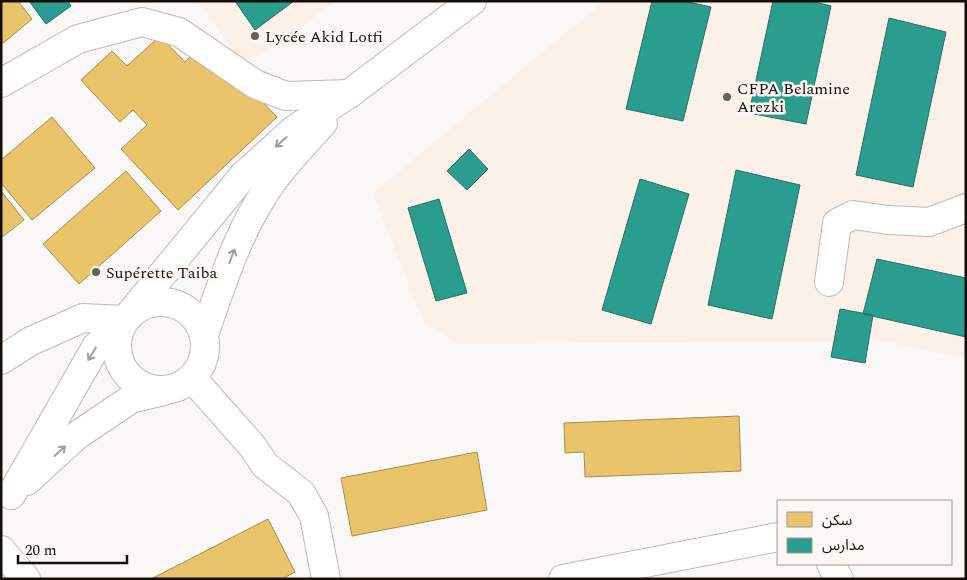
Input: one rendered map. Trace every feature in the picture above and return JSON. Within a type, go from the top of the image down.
[{"type":"main road","points":[[168,390],[153,390],[138,385],[126,375],[119,361],[116,346],[119,330],[125,320],[243,176],[295,129],[349,94],[472,1]]},
{"type":"main road","points":[[1,83],[78,38],[142,22],[179,32],[255,84],[286,96],[349,94]]},
{"type":"main road","points":[[204,335],[234,249],[258,204],[276,178],[349,94]]},
{"type":"main road","points":[[829,282],[837,223],[853,214],[888,220],[929,222],[966,208]]},
{"type":"main road","points":[[154,302],[170,302],[184,308],[197,321],[204,335],[205,350],[201,365],[192,378],[183,385],[131,399],[76,436],[6,501],[96,347],[139,307],[154,302]]},
{"type":"main road","points":[[1,360],[31,341],[83,318],[125,320]]},
{"type":"main road","points":[[192,378],[253,447],[265,466],[301,493],[314,516],[326,579]]},
{"type":"main road","points":[[563,579],[777,537]]},
{"type":"main road","points":[[1,550],[26,579]]},
{"type":"main road","points":[[832,565],[839,579]]},
{"type":"shaded area","name":"Lycée Akid Lotfi","points":[[197,1],[338,1],[244,65]]},
{"type":"shaded area","name":"CFPA Belamine Arezki","points":[[604,1],[966,1],[966,359],[883,341],[457,344],[423,322],[373,193]]},
{"type":"building: سكن","points":[[1,1],[18,1],[32,19],[1,45]]},
{"type":"building: سكن","points":[[160,36],[185,62],[206,42],[277,117],[178,210],[121,149],[147,125],[133,110],[120,122],[81,80],[112,51],[127,66]]},
{"type":"building: سكن","points":[[52,117],[95,168],[32,220],[1,183],[1,160]]},
{"type":"building: سكن","points":[[126,171],[161,211],[79,284],[43,244]]},
{"type":"building: سكن","points":[[1,191],[24,220],[1,238]]},
{"type":"building: سكن","points":[[739,416],[741,471],[585,477],[584,452],[565,453],[564,423]]},
{"type":"building: سكن","points":[[477,452],[487,510],[352,536],[341,478]]},
{"type":"building: سكن","points":[[268,519],[295,572],[282,579],[151,579]]},
{"type":"building: مدارس","points":[[29,1],[68,1],[71,6],[46,24]]},
{"type":"building: مدارس","points":[[235,1],[294,1],[255,30]]},
{"type":"building: مدارس","points":[[652,1],[683,1],[711,7],[683,121],[626,109]]},
{"type":"building: مدارس","points":[[773,1],[811,1],[831,6],[806,124],[749,113]]},
{"type":"building: مدارس","points":[[889,18],[946,32],[913,187],[856,175]]},
{"type":"building: مدارس","points":[[469,149],[488,169],[467,190],[447,171]]},
{"type":"building: مدارس","points":[[736,170],[800,185],[772,319],[708,305]]},
{"type":"building: مدارس","points":[[640,179],[689,194],[651,324],[602,310]]},
{"type":"building: مدارس","points":[[439,199],[467,293],[436,301],[408,208]]},
{"type":"building: مدارس","points":[[877,259],[966,278],[966,337],[863,314]]},
{"type":"building: مدارس","points":[[840,309],[873,315],[865,363],[831,357]]},
{"type":"place","name":"Lycée Akid Lotfi","points":[[255,36]]},
{"type":"place","name":"CFPA Belamine Arezki","points":[[727,97]]},
{"type":"place","name":"Supérette Taiba","points":[[96,272]]}]
